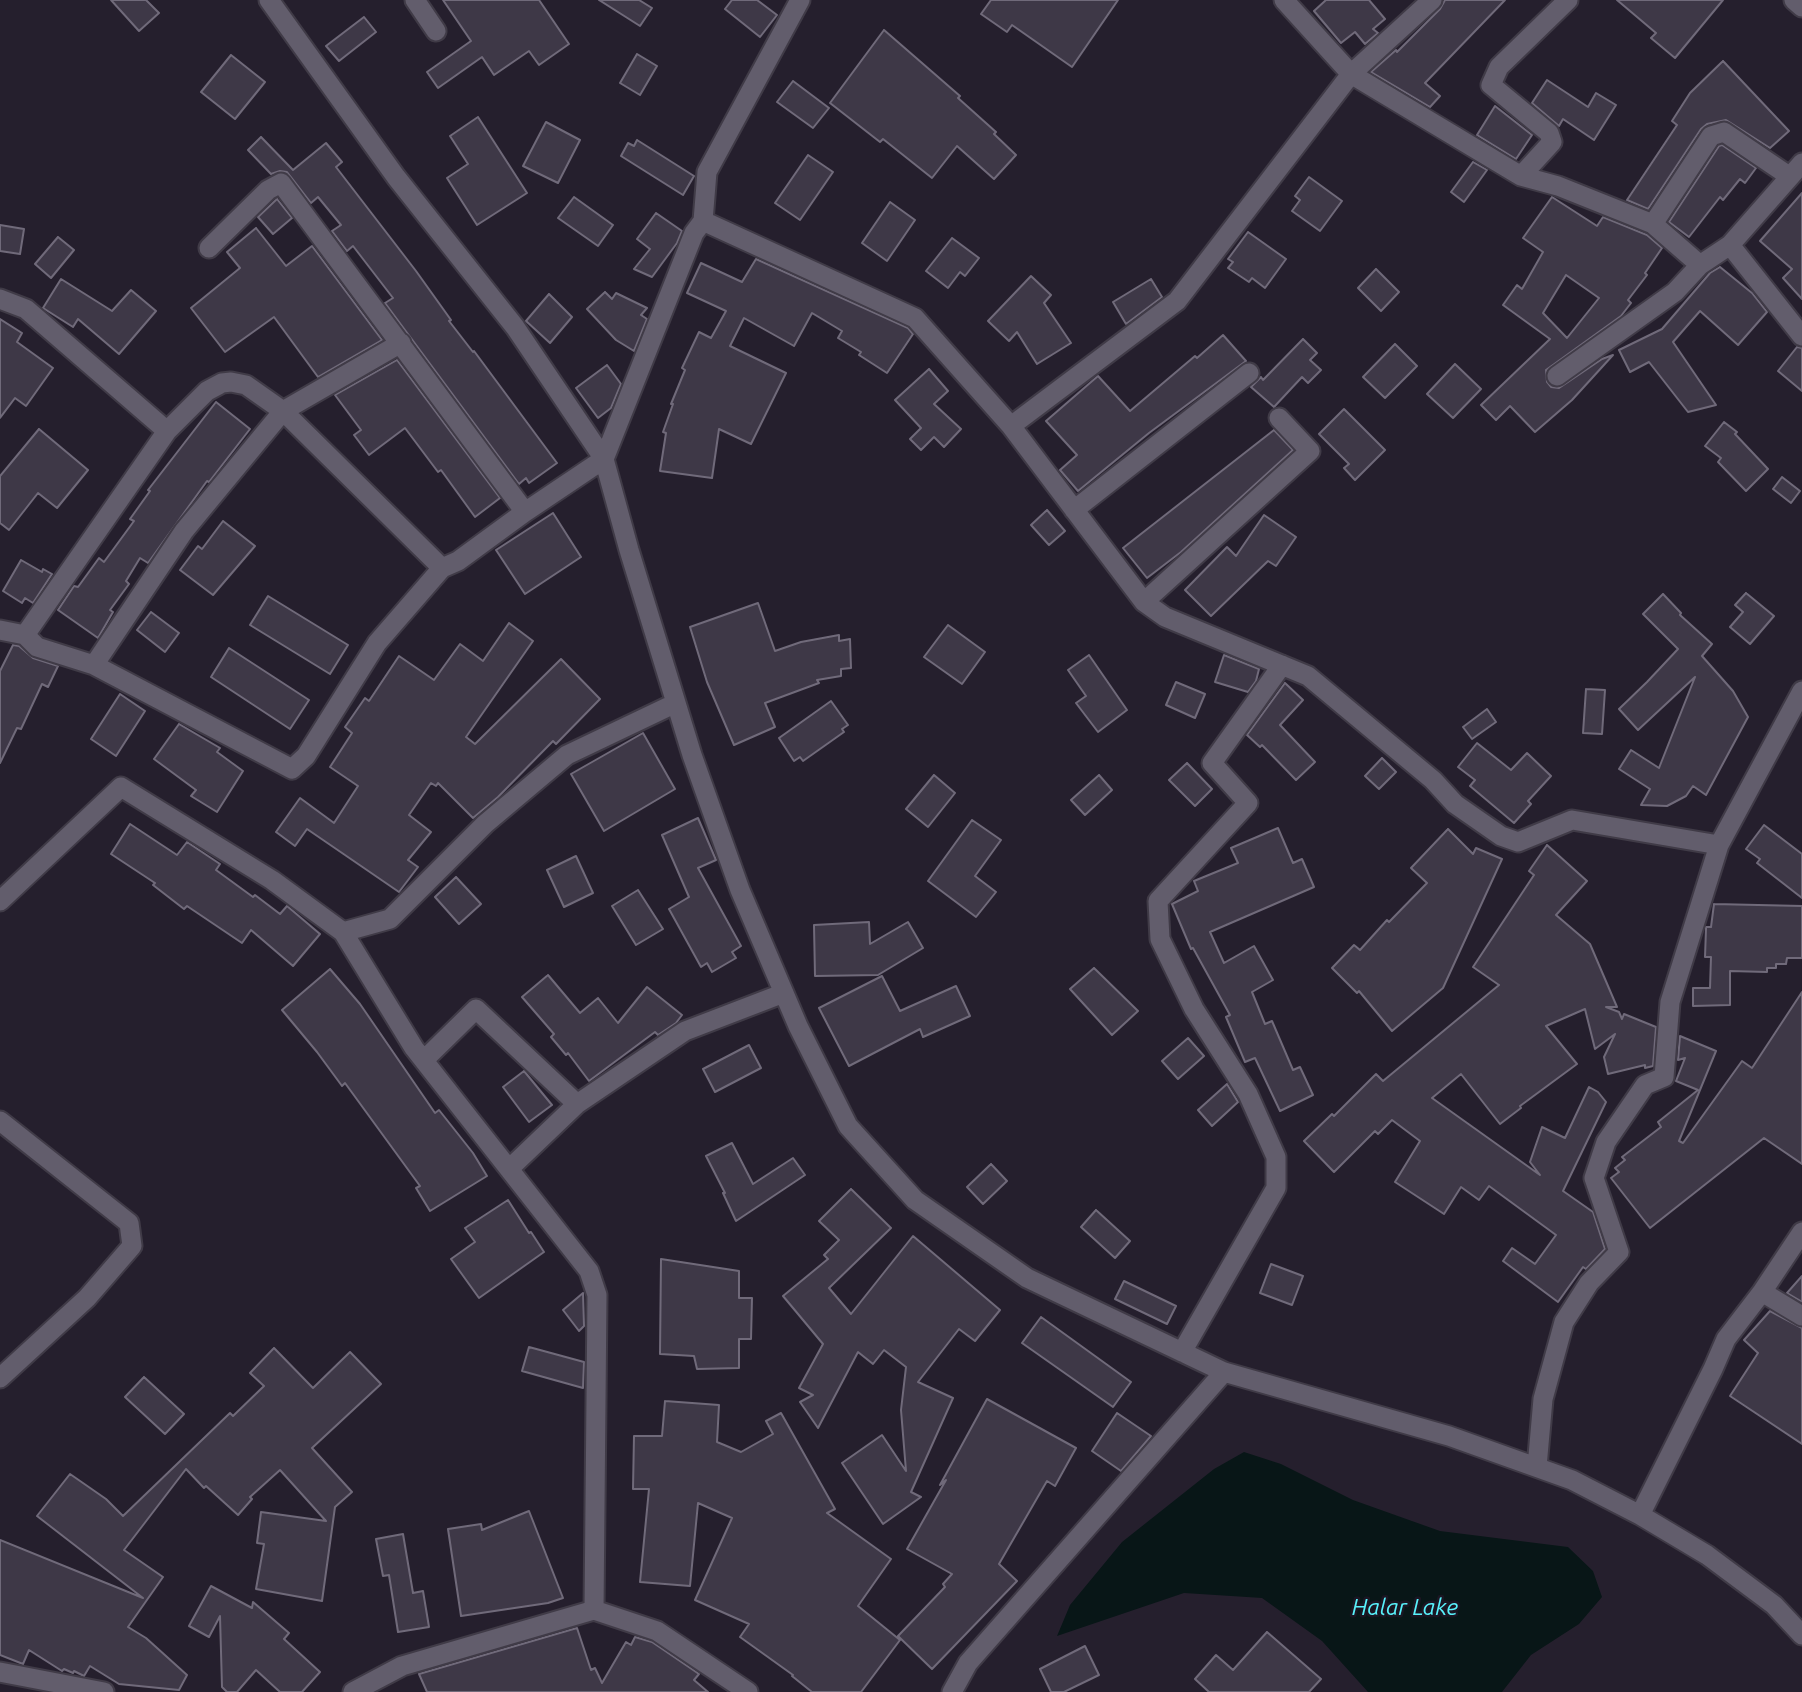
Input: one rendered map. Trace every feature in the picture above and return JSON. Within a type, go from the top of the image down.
[{"type":"street","points":[[270,0],[396,177],[515,327],[604,458],[676,703],[740,890],[784,993],[848,1126],[915,1200],[1027,1278],[1224,1373],[1449,1436],[1573,1480],[1640,1514],[1707,1555],[1774,1605],[1802,1635]]},
{"type":"street","points":[[415,0],[436,32]]},
{"type":"street","points":[[0,630],[25,635],[37,647],[94,666],[292,769],[306,756],[377,643],[442,568],[458,561],[604,458],[694,233],[703,221],[707,172],[800,0]]},
{"type":"street","points":[[1284,0],[1351,74],[1521,176],[1558,186],[1653,224],[1700,265]]},
{"type":"street","points":[[1011,426],[1177,301],[1351,74],[1432,0]]},
{"type":"street","points":[[1521,176],[1552,142],[1549,134],[1490,85],[1499,66],[1568,0]]},
{"type":"street","points":[[1794,0],[1802,7]]},
{"type":"street","points":[[1557,376],[1675,292],[1700,265],[1730,245],[1796,169],[1724,132],[1711,136],[1653,224]]},
{"type":"street","points":[[209,248],[268,190],[281,183],[525,512]]},
{"type":"street","points":[[703,221],[915,318],[1011,426],[1144,602],[1165,617],[1308,676],[1433,780],[1455,804],[1502,836],[1518,842],[1572,820],[1718,845]]},
{"type":"street","points":[[1730,245],[1802,336]]},
{"type":"street","points":[[0,299],[26,309],[167,431]]},
{"type":"street","points":[[94,666],[184,531],[283,411],[401,343]]},
{"type":"street","points":[[1074,510],[1249,373]]},
{"type":"street","points":[[25,635],[167,431],[207,391],[222,383],[246,385],[283,411],[442,568]]},
{"type":"street","points":[[1144,602],[1310,451],[1279,418]]},
{"type":"street","points":[[1182,1352],[1276,1188],[1276,1157],[1248,1094],[1194,1009],[1160,939],[1158,901],[1248,803],[1212,763],[1282,665]]},
{"type":"street","points":[[1537,1467],[1543,1398],[1564,1322],[1589,1283],[1619,1252],[1594,1178],[1606,1142],[1644,1085],[1664,1077],[1670,1002],[1718,845],[1802,691]]},
{"type":"street","points":[[343,932],[390,919],[485,824],[568,755],[676,703]]},
{"type":"street","points":[[0,901],[121,787],[272,880],[343,932],[424,1060],[589,1271],[597,1295],[594,1610]]},
{"type":"street","points":[[509,1169],[577,1104],[685,1031],[784,993]]},
{"type":"street","points":[[424,1060],[476,1009],[577,1104]]},
{"type":"street","points":[[0,1121],[129,1223],[131,1247],[87,1298],[0,1378]]},
{"type":"street","points":[[1640,1514],[1726,1339],[1762,1292],[1802,1232]]},
{"type":"street","points":[[1762,1292],[1802,1316]]},
{"type":"street","points":[[953,1691],[968,1663],[1224,1373]]},
{"type":"street","points":[[353,1692],[402,1665],[594,1610],[657,1631],[748,1692]]},
{"type":"street","points":[[0,1672],[104,1692]]},
{"type":"water","name":"Halar Lake","points":[[1244,1452],[1281,1464],[1353,1500],[1440,1531],[1568,1547],[1593,1571],[1602,1597],[1579,1624],[1531,1655],[1502,1692],[1368,1692],[1322,1641],[1262,1598],[1184,1593],[1057,1636],[1070,1605],[1122,1542],[1214,1469]]},
{"type":"building","points":[[111,0],[146,0],[159,13],[139,31]]},
{"type":"building","points":[[443,0],[539,0],[569,44],[539,65],[529,51],[494,75],[482,57],[438,88],[427,72],[471,41]]},
{"type":"building","points":[[599,0],[639,0],[652,8],[640,26]]},
{"type":"building","points":[[732,0],[757,0],[777,15],[760,37],[725,9]]},
{"type":"building","points":[[991,0],[1118,0],[1072,67],[1012,25],[1007,32],[981,14]]},
{"type":"building","points":[[1326,0],[1369,0],[1385,19],[1373,29],[1378,33],[1365,44],[1355,32],[1341,43],[1314,11]]},
{"type":"building","points":[[1445,0],[1505,0],[1425,83],[1440,96],[1430,107],[1371,72],[1396,50],[1397,52],[1440,9]]},
{"type":"building","points":[[1617,0],[1723,0],[1675,58],[1651,38],[1656,33]]},
{"type":"building","points":[[364,17],[376,32],[339,61],[326,46]]},
{"type":"building","points":[[884,30],[960,96],[958,98],[996,132],[994,134],[1016,155],[994,179],[957,146],[932,178],[883,139],[880,142],[830,103]]},
{"type":"building","points":[[637,54],[657,66],[640,95],[620,83]]},
{"type":"building","points":[[231,55],[265,82],[235,119],[201,92]]},
{"type":"building","points":[[1723,61],[1789,131],[1770,148],[1726,120],[1707,124],[1648,209],[1627,200],[1677,125],[1672,121],[1690,93]]},
{"type":"building","points":[[1547,80],[1588,107],[1596,93],[1616,105],[1594,140],[1563,119],[1559,126],[1532,103]]},
{"type":"building","points":[[793,81],[829,108],[813,128],[777,102]]},
{"type":"building","points":[[1495,106],[1532,135],[1516,159],[1477,135]]},
{"type":"building","points":[[478,117],[527,193],[477,225],[447,178],[468,164],[450,136]]},
{"type":"building","points":[[546,122],[580,140],[558,183],[523,166]]},
{"type":"building","points":[[261,137],[293,170],[326,143],[342,162],[336,167],[557,463],[529,483],[526,478],[519,484],[385,303],[393,298],[353,246],[347,251],[332,231],[341,225],[318,197],[311,203],[287,172],[271,174],[248,150]]},
{"type":"building","points":[[637,140],[694,176],[683,195],[621,156],[628,143],[634,146]]},
{"type":"building","points":[[1722,145],[1756,168],[1745,183],[1740,179],[1723,200],[1720,197],[1689,237],[1669,222]]},
{"type":"building","points":[[808,155],[833,172],[800,220],[775,203]]},
{"type":"building","points":[[1473,162],[1487,170],[1464,202],[1451,192]]},
{"type":"building","points":[[1309,177],[1342,201],[1320,231],[1292,211],[1300,200],[1295,196]]},
{"type":"building","points":[[1802,193],[1802,299],[1783,278],[1792,269],[1760,241]]},
{"type":"building","points":[[574,197],[613,225],[598,246],[558,218]]},
{"type":"building","points":[[1552,197],[1597,226],[1603,217],[1647,235],[1662,248],[1645,273],[1647,275],[1628,300],[1631,303],[1621,316],[1546,370],[1547,382],[1551,387],[1559,388],[1602,359],[1613,355],[1572,400],[1535,432],[1510,406],[1496,420],[1481,405],[1550,339],[1503,305],[1517,285],[1522,289],[1543,252],[1523,238]],"holes":[[[1566,275],[1599,298],[1567,338],[1543,313]]]},
{"type":"building","points":[[277,199],[292,218],[273,234],[258,217]]},
{"type":"building","points":[[890,202],[915,220],[887,261],[862,243]]},
{"type":"building","points":[[656,213],[682,231],[677,243],[652,277],[634,269],[650,249],[637,239]]},
{"type":"building","points":[[0,225],[24,229],[20,254],[0,251]]},
{"type":"building","points":[[256,228],[286,266],[312,246],[382,340],[318,377],[274,317],[225,352],[191,308],[240,268],[227,252]]},
{"type":"building","points":[[1248,232],[1286,259],[1265,288],[1252,278],[1249,282],[1228,268],[1233,262],[1228,259]]},
{"type":"building","points":[[58,237],[74,250],[51,278],[35,264]]},
{"type":"building","points":[[952,238],[979,258],[965,276],[960,272],[948,288],[926,271]]},
{"type":"building","points":[[756,259],[908,328],[913,334],[887,373],[838,338],[842,331],[812,313],[794,346],[744,318],[730,346],[786,373],[751,444],[719,429],[712,478],[660,471],[666,433],[663,432],[685,370],[682,368],[699,332],[711,338],[726,311],[687,293],[701,263],[742,282]]},
{"type":"building","points":[[1720,267],[1752,293],[1767,312],[1738,345],[1700,311],[1673,342],[1716,405],[1688,412],[1649,362],[1630,372],[1619,350],[1662,329],[1710,273]]},
{"type":"building","points":[[1376,269],[1399,292],[1381,311],[1358,288]]},
{"type":"building","points":[[1031,276],[1051,295],[1044,303],[1071,343],[1037,364],[1017,332],[1009,341],[988,321]]},
{"type":"building","points":[[61,279],[112,311],[131,290],[156,311],[119,354],[78,319],[73,327],[43,308]]},
{"type":"building","points":[[1151,279],[1162,297],[1126,324],[1113,302]]},
{"type":"building","points":[[605,292],[612,299],[616,293],[647,308],[641,315],[647,319],[634,351],[616,340],[587,309]]},
{"type":"building","points":[[549,294],[572,317],[550,343],[526,321]]},
{"type":"building","points":[[0,319],[22,333],[17,342],[53,368],[26,406],[15,398],[0,418]]},
{"type":"building","points":[[1223,335],[1246,361],[1149,433],[1078,491],[1060,470],[1077,455],[1046,421],[1098,376],[1130,411]]},
{"type":"building","points":[[1303,339],[1317,353],[1310,360],[1321,370],[1308,383],[1302,377],[1274,407],[1251,387],[1261,377],[1263,380]]},
{"type":"building","points":[[1395,344],[1417,366],[1385,398],[1363,377]]},
{"type":"building","points":[[1797,347],[1802,348],[1802,391],[1778,371]]},
{"type":"building","points":[[397,360],[500,498],[475,517],[441,470],[438,472],[405,428],[369,455],[354,435],[361,430],[335,395]]},
{"type":"building","points":[[1455,364],[1481,389],[1453,418],[1427,394]]},
{"type":"building","points":[[607,365],[621,384],[611,408],[598,418],[576,388]]},
{"type":"building","points":[[929,369],[948,391],[934,404],[961,429],[944,447],[934,437],[921,450],[910,439],[921,428],[895,400]]},
{"type":"building","points":[[216,402],[250,429],[209,482],[207,481],[148,563],[140,558],[126,581],[129,584],[110,610],[113,612],[98,638],[58,610],[74,586],[78,587],[99,558],[104,562],[134,521],[130,519],[150,491],[148,490]]},
{"type":"building","points":[[1344,409],[1385,450],[1355,480],[1344,468],[1349,464],[1319,434]]},
{"type":"building","points":[[1724,422],[1737,432],[1735,434],[1768,469],[1746,491],[1718,462],[1721,458],[1705,446]]},
{"type":"building","points":[[39,429],[88,470],[57,508],[38,493],[9,530],[0,523],[0,476]]},
{"type":"building","points":[[1274,430],[1293,450],[1181,552],[1147,578],[1123,548]]},
{"type":"building","points":[[1782,477],[1800,491],[1791,503],[1773,489]]},
{"type":"building","points":[[1047,510],[1065,531],[1049,545],[1031,525]]},
{"type":"building","points":[[553,513],[581,557],[525,594],[496,550]]},
{"type":"building","points":[[1264,515],[1296,537],[1276,566],[1268,561],[1211,616],[1185,590],[1227,547],[1236,556]]},
{"type":"building","points":[[223,521],[255,546],[213,595],[180,570],[198,546],[202,549]]},
{"type":"building","points":[[21,560],[42,572],[43,569],[52,574],[33,603],[25,598],[22,603],[3,591]]},
{"type":"building","points":[[1746,593],[1774,616],[1750,644],[1730,627],[1743,612],[1735,605]]},
{"type":"building","points":[[1663,594],[1680,615],[1712,644],[1702,656],[1733,691],[1748,717],[1706,795],[1693,786],[1686,796],[1667,806],[1641,805],[1650,789],[1619,769],[1631,750],[1659,768],[1695,677],[1638,730],[1619,709],[1678,649],[1643,614]]},
{"type":"building","points":[[268,596],[348,645],[330,674],[250,625]]},
{"type":"building","points":[[758,603],[775,651],[801,642],[839,635],[839,641],[850,639],[851,668],[841,669],[841,676],[817,680],[819,683],[765,703],[775,727],[734,745],[707,682],[690,627]]},
{"type":"building","points":[[151,612],[179,633],[165,652],[137,630]]},
{"type":"building","points":[[509,623],[533,641],[466,737],[475,744],[561,659],[600,699],[556,744],[553,741],[498,797],[473,818],[438,783],[436,786],[431,783],[409,815],[431,832],[408,860],[418,867],[399,892],[307,829],[295,846],[276,832],[300,798],[334,823],[358,786],[330,767],[352,733],[345,727],[365,698],[369,701],[399,656],[434,680],[460,644],[483,661]]},
{"type":"building","points":[[948,625],[985,652],[962,684],[924,657]]},
{"type":"building","points":[[13,645],[19,646],[33,658],[58,666],[48,687],[42,684],[21,729],[17,728],[0,763],[0,671]]},
{"type":"building","points":[[229,648],[309,700],[290,729],[211,677]]},
{"type":"building","points":[[1089,655],[1127,710],[1098,732],[1076,703],[1086,696],[1068,670]]},
{"type":"building","points":[[1224,655],[1259,669],[1256,681],[1248,692],[1215,682]]},
{"type":"building","points":[[1176,682],[1205,694],[1195,718],[1166,705]]},
{"type":"building","points":[[1285,683],[1303,700],[1280,725],[1315,762],[1296,780],[1262,745],[1260,747],[1247,735]]},
{"type":"building","points":[[1586,689],[1605,690],[1602,734],[1583,733]]},
{"type":"building","points":[[120,694],[145,711],[116,756],[91,739]]},
{"type":"building","points":[[831,701],[848,725],[842,729],[844,732],[803,761],[800,757],[794,761],[779,738]]},
{"type":"building","points":[[1487,709],[1496,722],[1472,739],[1463,727]]},
{"type":"building","points":[[179,724],[220,748],[217,752],[243,771],[217,812],[191,796],[196,790],[154,759]]},
{"type":"building","points":[[643,733],[675,789],[604,831],[571,774]]},
{"type":"building","points":[[1477,743],[1511,770],[1527,753],[1551,776],[1528,801],[1531,804],[1514,823],[1470,786],[1475,780],[1458,767]]},
{"type":"building","points":[[1382,758],[1396,772],[1379,789],[1365,776]]},
{"type":"building","points":[[1187,763],[1212,789],[1195,806],[1169,780]]},
{"type":"building","points":[[934,775],[955,793],[928,827],[906,809]]},
{"type":"building","points":[[1099,775],[1112,790],[1085,815],[1071,800]]},
{"type":"building","points":[[698,818],[716,860],[698,868],[741,946],[732,952],[736,958],[712,972],[707,963],[701,967],[669,909],[689,897],[662,835]]},
{"type":"building","points":[[972,820],[1001,840],[975,876],[996,892],[976,917],[928,881]]},
{"type":"building","points":[[130,824],[177,855],[187,842],[220,864],[216,870],[253,897],[255,895],[280,914],[287,906],[320,934],[293,966],[251,930],[242,943],[187,906],[184,909],[153,885],[155,883],[111,854]]},
{"type":"building","points":[[1764,825],[1802,854],[1802,898],[1757,863],[1760,859],[1746,849]]},
{"type":"building","points":[[1278,828],[1293,863],[1302,859],[1314,887],[1210,932],[1224,963],[1254,946],[1273,980],[1252,992],[1265,1024],[1272,1021],[1293,1070],[1300,1067],[1313,1095],[1280,1111],[1255,1058],[1245,1062],[1226,1017],[1230,1015],[1193,948],[1191,949],[1172,904],[1198,891],[1194,881],[1238,863],[1231,848]]},
{"type":"building","points":[[1448,829],[1473,854],[1476,848],[1502,859],[1443,988],[1392,1031],[1359,991],[1357,993],[1332,968],[1354,945],[1360,950],[1387,920],[1389,922],[1427,883],[1411,868]]},
{"type":"building","points":[[1547,845],[1587,881],[1556,915],[1590,944],[1617,1007],[1606,1007],[1619,1012],[1622,1019],[1624,1014],[1656,1027],[1653,1066],[1645,1068],[1645,1065],[1608,1074],[1604,1057],[1615,1034],[1595,1049],[1585,1009],[1546,1026],[1577,1064],[1500,1124],[1461,1074],[1432,1098],[1540,1175],[1530,1162],[1542,1127],[1565,1138],[1589,1087],[1598,1092],[1606,1102],[1563,1191],[1593,1212],[1605,1249],[1586,1269],[1583,1267],[1558,1302],[1503,1261],[1512,1248],[1535,1264],[1556,1235],[1489,1186],[1479,1200],[1461,1187],[1444,1214],[1395,1182],[1420,1141],[1392,1120],[1378,1134],[1375,1131],[1334,1172],[1304,1141],[1332,1114],[1334,1116],[1376,1074],[1383,1081],[1499,985],[1473,967],[1534,875],[1529,871]]},
{"type":"building","points":[[576,856],[593,893],[564,907],[547,870]]},
{"type":"building","points":[[456,877],[481,904],[459,924],[435,897]]},
{"type":"building","points":[[638,890],[663,929],[636,945],[612,906]]},
{"type":"building","points":[[1714,904],[1802,906],[1802,958],[1787,958],[1786,964],[1776,964],[1776,968],[1767,968],[1767,972],[1730,971],[1730,1005],[1693,1006],[1693,988],[1710,988],[1711,957],[1705,957],[1706,927],[1711,927]]},
{"type":"building","points":[[869,922],[870,944],[908,922],[923,948],[878,975],[815,976],[814,925]]},
{"type":"building","points":[[1094,968],[1138,1011],[1112,1035],[1070,989]]},
{"type":"building","points":[[330,969],[360,1004],[435,1113],[439,1110],[473,1153],[487,1176],[430,1211],[416,1188],[420,1186],[345,1083],[342,1086],[282,1010]]},
{"type":"building","points":[[548,975],[580,1013],[598,998],[618,1023],[647,987],[682,1015],[676,1023],[658,1035],[655,1032],[589,1081],[568,1053],[566,1055],[551,1037],[554,1034],[522,997]]},
{"type":"building","points":[[882,976],[900,1011],[956,986],[970,1016],[923,1037],[920,1029],[849,1066],[819,1008]]},
{"type":"building","points":[[1802,992],[1802,1164],[1764,1138],[1650,1228],[1611,1178],[1619,1172],[1615,1168],[1625,1160],[1622,1157],[1661,1127],[1658,1122],[1698,1090],[1676,1081],[1685,1058],[1678,1060],[1680,1036],[1716,1051],[1679,1141],[1683,1143],[1742,1061],[1752,1068]]},
{"type":"building","points":[[1188,1038],[1204,1056],[1178,1079],[1162,1061]]},
{"type":"building","points":[[749,1045],[761,1068],[715,1092],[703,1069]]},
{"type":"building","points":[[524,1071],[552,1105],[529,1122],[503,1087]]},
{"type":"building","points":[[1227,1084],[1238,1102],[1212,1126],[1198,1110]]},
{"type":"building","points":[[732,1143],[753,1184],[793,1158],[805,1175],[736,1221],[706,1156]]},
{"type":"building","points":[[991,1164],[1007,1181],[983,1204],[967,1187]]},
{"type":"building","points":[[851,1189],[891,1228],[829,1288],[851,1314],[913,1236],[1000,1310],[975,1341],[959,1329],[918,1382],[953,1398],[911,1492],[921,1497],[883,1524],[842,1463],[882,1435],[906,1471],[901,1410],[906,1367],[884,1350],[873,1364],[858,1352],[818,1428],[800,1402],[813,1395],[799,1388],[823,1344],[783,1296],[828,1259],[824,1255],[839,1240],[819,1221]]},
{"type":"building","points":[[508,1200],[544,1252],[479,1298],[451,1259],[475,1242],[465,1228]]},
{"type":"building","points":[[1096,1210],[1130,1241],[1115,1258],[1081,1227]]},
{"type":"building","points":[[661,1259],[739,1271],[739,1298],[752,1298],[751,1339],[739,1339],[739,1368],[697,1369],[694,1356],[660,1354]]},
{"type":"building","points":[[1271,1264],[1303,1276],[1292,1305],[1260,1293]]},
{"type":"building","points":[[1802,1276],[1802,1302],[1787,1293]]},
{"type":"building","points":[[1124,1281],[1176,1306],[1167,1324],[1115,1299]]},
{"type":"building","points":[[583,1293],[584,1326],[579,1331],[563,1310]]},
{"type":"building","points":[[1770,1311],[1802,1328],[1802,1444],[1730,1396],[1758,1353],[1744,1340]]},
{"type":"building","points":[[1041,1317],[1131,1382],[1113,1407],[1022,1343]]},
{"type":"building","points":[[529,1347],[584,1362],[583,1388],[522,1371]]},
{"type":"building","points":[[274,1348],[313,1388],[350,1352],[381,1384],[312,1448],[352,1492],[335,1507],[322,1601],[256,1589],[264,1544],[257,1543],[261,1512],[326,1521],[280,1470],[250,1497],[252,1499],[238,1515],[206,1486],[204,1488],[186,1469],[124,1550],[163,1577],[128,1627],[146,1638],[187,1675],[179,1690],[119,1684],[90,1666],[84,1676],[74,1671],[62,1671],[29,1650],[23,1664],[0,1655],[0,1540],[143,1598],[37,1516],[70,1474],[106,1499],[123,1516],[230,1413],[233,1416],[264,1386],[250,1373]]},
{"type":"building","points":[[144,1377],[184,1414],[165,1434],[125,1397]]},
{"type":"building","points":[[987,1399],[1076,1448],[1055,1486],[1047,1481],[999,1564],[1017,1581],[932,1669],[898,1636],[945,1587],[943,1584],[952,1574],[907,1549]]},
{"type":"building","points":[[665,1401],[719,1405],[717,1442],[741,1452],[773,1434],[766,1421],[781,1413],[835,1509],[827,1513],[891,1559],[858,1606],[900,1640],[861,1692],[812,1692],[740,1637],[749,1624],[695,1600],[732,1518],[698,1503],[690,1586],[640,1582],[649,1489],[633,1489],[634,1436],[662,1436]]},
{"type":"building","points":[[1117,1413],[1151,1436],[1121,1471],[1092,1451]]},
{"type":"building","points":[[529,1511],[563,1598],[548,1603],[461,1616],[448,1529],[481,1524],[482,1530]]},
{"type":"building","points":[[403,1534],[413,1593],[423,1591],[429,1627],[398,1632],[389,1575],[383,1576],[376,1539]]},
{"type":"building","points":[[211,1586],[252,1608],[253,1602],[289,1633],[284,1639],[320,1672],[302,1692],[280,1692],[256,1670],[237,1692],[227,1692],[222,1687],[220,1616],[209,1637],[189,1626]]},
{"type":"building","points":[[577,1628],[591,1670],[595,1668],[602,1683],[626,1642],[631,1645],[635,1637],[652,1642],[699,1674],[694,1680],[708,1692],[427,1692],[419,1674]]},
{"type":"building","points":[[1267,1632],[1321,1679],[1309,1692],[1209,1692],[1195,1679],[1216,1655],[1233,1670]]},
{"type":"building","points":[[1085,1646],[1099,1675],[1064,1692],[1051,1692],[1040,1669]]}]
